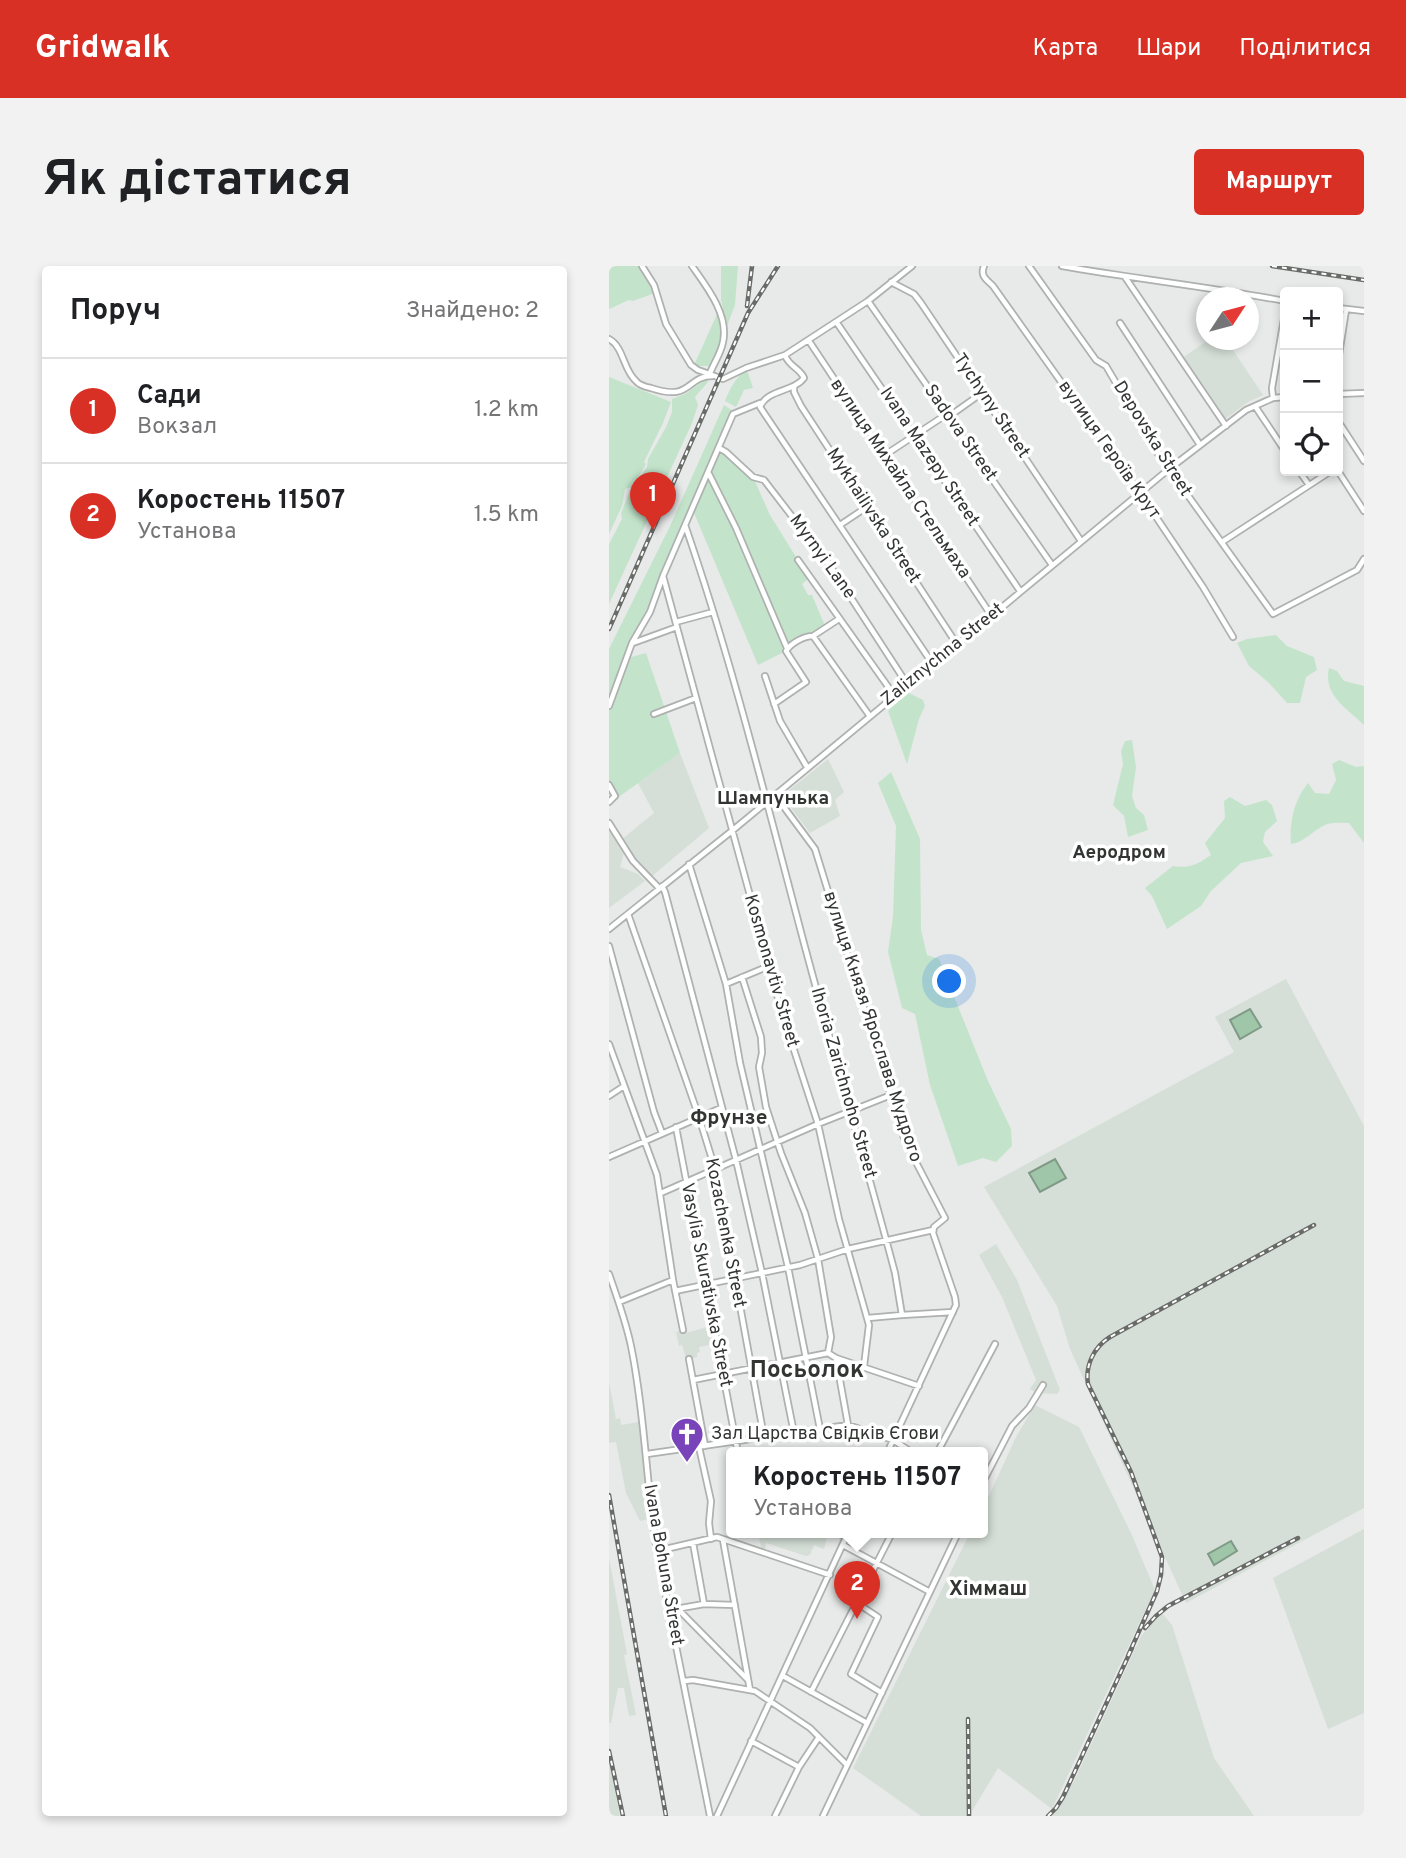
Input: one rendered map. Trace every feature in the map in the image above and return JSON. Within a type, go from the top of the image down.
[{"type":"street","points":[[642,266],[654,285],[666,324],[691,365],[726,379],[746,368],[785,355],[809,341],[868,302],[912,266]]},
{"type":"street","points":[[692,266],[719,308],[724,338],[711,375]]},
{"type":"street","name":"вулиця Героїв Крут","points":[[984,266],[984,277],[1140,493],[1233,637]]},
{"type":"street","name":"Depovska Street","points":[[1029,266],[1096,360],[1106,366],[1169,469],[1273,614],[1357,570]]},
{"type":"street","points":[[1062,266],[1280,300]]},
{"type":"street","points":[[1125,277],[1226,426]]},
{"type":"street","name":"Tychyny Street","points":[[891,281],[914,294],[1081,541]]},
{"type":"street","name":"Sadova Street","points":[[868,302],[1052,565]]},
{"type":"street","points":[[1343,309],[1364,311]]},
{"type":"street","points":[[1340,350],[1346,310]]},
{"type":"street","name":"Ivana Mazepy Street","points":[[837,323],[1020,591]]},
{"type":"street","points":[[1119,323],[1200,445]]},
{"type":"street","points":[[609,340],[616,344],[636,381],[644,386],[671,394],[679,393],[699,379],[711,375]]},
{"type":"street","name":"вулиця Михайла Стельмаха","points":[[809,341],[991,615]]},
{"type":"street","points":[[1273,398],[1272,388],[1280,342]]},
{"type":"street","name":"Mykhailivska Street","points":[[785,355],[788,362],[803,374],[803,381],[795,386],[794,392],[801,406],[956,643]]},
{"type":"street","points":[[609,706],[632,643],[650,612],[733,414],[795,386]]},
{"type":"street","points":[[885,455],[982,393]]},
{"type":"street","points":[[1343,394],[1364,393]]},
{"type":"street","name":"Zaliznychna Street","points":[[609,929],[733,830],[1169,469],[1255,406],[1280,397]]},
{"type":"street","points":[[761,402],[761,410],[932,663]]},
{"type":"street","points":[[1255,406],[1280,444]]},
{"type":"street","points":[[1343,429],[1364,461]]},
{"type":"street","name":"Myrnyi Lane","points":[[719,448],[753,477],[764,480],[831,567],[907,684]]},
{"type":"street","points":[[708,473],[736,528],[788,654],[806,682],[774,705]]},
{"type":"street","points":[[1303,476],[1309,485]]},
{"type":"street","points":[[1222,542],[1323,476]]},
{"type":"street","points":[[1341,476],[1364,511]]},
{"type":"street","points":[[840,525],[867,507]]},
{"type":"street","name":"Ihoria Zarichnoho Street","points":[[685,525],[713,612],[767,802],[895,1273],[902,1315]]},
{"type":"street","points":[[1362,576],[1357,570],[1364,559]]},
{"type":"street","points":[[798,560],[894,695]]},
{"type":"street","name":"Kosmonavtiv Street","points":[[663,576],[782,1013],[818,1124],[834,1197],[868,1318],[870,1330],[864,1366]]},
{"type":"street","points":[[632,643],[713,612]]},
{"type":"street","points":[[787,648],[813,636],[839,619]]},
{"type":"street","points":[[813,636],[869,715]]},
{"type":"street","points":[[765,676],[780,721],[807,767]]},
{"type":"street","points":[[654,714],[696,698]]},
{"type":"street","points":[[609,785],[615,796],[609,802]]},
{"type":"street","name":"вулиця Князя Ярослава Мудрого","points":[[775,795],[815,849],[910,1152],[944,1218],[933,1230],[955,1297],[953,1312]]},
{"type":"street","points":[[609,823],[633,861],[666,892],[736,1160],[794,1433]]},
{"type":"street","points":[[689,864],[726,984],[740,1063],[762,1149],[820,1429]]},
{"type":"street","name":"Kozachenka Street","points":[[628,914],[715,1170],[764,1437]]},
{"type":"street","points":[[609,946],[662,1133]]},
{"type":"street","points":[[726,984],[769,966]]},
{"type":"street","points":[[742,977],[761,1037],[760,1077],[777,1142],[805,1213],[818,1259],[831,1337],[828,1353]]},
{"type":"street","points":[[609,1044],[661,1193],[683,1330]]},
{"type":"street","points":[[609,1096],[624,1086]]},
{"type":"street","points":[[661,1193],[891,1095]]},
{"type":"street","points":[[609,1157],[721,1108]]},
{"type":"street","name":"Vasylia Skurativska Street","points":[[676,1127],[736,1447]]},
{"type":"street","points":[[675,1291],[762,1273],[848,1249],[933,1230]]},
{"type":"street","name":"Ivana Bohuna Street","points":[[609,1273],[631,1343],[647,1454],[651,1514],[657,1551],[710,1816]]},
{"type":"street","points":[[619,1302],[673,1280]]},
{"type":"street","points":[[868,1318],[953,1312],[890,1447]]},
{"type":"street","points":[[940,1447],[995,1344]]},
{"type":"street","points":[[693,1380],[828,1353],[919,1387]]},
{"type":"street","points":[[836,1358],[848,1425]]},
{"type":"street","points":[[689,1359],[711,1501],[711,1539]]},
{"type":"street","points":[[988,1472],[1012,1426],[1029,1408],[1043,1385]]},
{"type":"street","points":[[647,1454],[848,1425],[893,1440],[904,1447]]},
{"type":"street","points":[[657,1551],[717,1537],[830,1575]]},
{"type":"street","points":[[716,1816],[846,1538]]},
{"type":"street","points":[[811,1692],[889,1538]]},
{"type":"street","points":[[823,1816],[956,1538]]},
{"type":"street","points":[[723,1540],[750,1690]]},
{"type":"street","points":[[693,1543],[704,1604]]},
{"type":"street","points":[[843,1545],[930,1592]]},
{"type":"street","points":[[857,1603],[878,1617],[851,1674],[882,1693]]},
{"type":"street","points":[[670,1610],[704,1604],[735,1605]]},
{"type":"street","points":[[677,1608],[750,1681]]},
{"type":"street","points":[[783,1676],[867,1723]]},
{"type":"street","points":[[684,1681],[750,1690],[784,1709],[819,1737],[847,1765]]},
{"type":"street","points":[[775,1816],[799,1767],[819,1737]]},
{"type":"street","points":[[751,1741],[799,1767]]},
{"type":"shaded area","points":[[609,266],[639,266],[655,293],[609,309]]},
{"type":"shaded area","points":[[721,266],[738,266],[735,305],[727,326],[721,300]]},
{"type":"shaded area","points":[[718,312],[721,343],[709,366],[698,366],[695,363]]},
{"type":"shaded area","points":[[1196,348],[1233,350],[1263,395],[1248,402],[1224,420],[1181,359]]},
{"type":"shaded area","points":[[747,370],[753,388],[744,390],[736,407],[725,401],[736,380]]},
{"type":"shaded area","points":[[609,377],[671,402],[644,462],[646,464],[632,487],[625,489],[622,506],[609,534]]},
{"type":"shaded area","points":[[706,379],[708,382],[695,397],[698,405],[692,423],[609,604],[609,544],[622,519],[621,513],[630,491],[647,467],[648,459],[666,427],[672,412],[672,399],[685,394]]},
{"type":"shaded area","points":[[724,405],[733,411],[719,444],[754,479],[770,515],[809,578],[802,584],[808,595],[812,595],[825,626],[758,665],[692,508],[627,648],[628,658],[646,653],[680,753],[609,804],[609,649],[671,524]]},
{"type":"shaded area","points":[[1276,635],[1287,646],[1314,657],[1317,670],[1306,677],[1300,703],[1287,703],[1249,666],[1237,643]]},
{"type":"shaded area","points":[[1329,668],[1337,671],[1344,681],[1364,686],[1364,725],[1333,694],[1328,678]]},
{"type":"shaded area","points":[[907,692],[923,700],[925,706],[907,764],[888,711]]},
{"type":"shaded area","points":[[1132,740],[1136,767],[1132,796],[1136,808],[1144,815],[1148,830],[1128,837],[1124,816],[1113,805],[1123,764],[1121,751],[1125,741]]},
{"type":"shaded area","points":[[680,753],[709,828],[651,877],[634,861],[621,840],[654,813],[638,783]]},
{"type":"shaded area","points":[[828,759],[844,792],[835,800],[840,816],[810,833],[782,796]]},
{"type":"shaded area","points":[[1339,760],[1356,767],[1364,766],[1364,843],[1349,823],[1330,823],[1291,844],[1293,812],[1303,790],[1308,783],[1315,793],[1329,794],[1336,780],[1332,764]]},
{"type":"shaded area","points":[[891,772],[920,839],[921,930],[927,955],[939,959],[988,1081],[1011,1129],[1012,1146],[996,1162],[983,1158],[958,1166],[930,1085],[915,1014],[902,1008],[888,952],[893,917],[896,826],[878,783]]},
{"type":"shaded area","points":[[1230,797],[1245,806],[1266,800],[1272,805],[1277,821],[1265,832],[1263,842],[1273,856],[1241,863],[1211,891],[1201,906],[1167,929],[1152,896],[1145,888],[1173,866],[1193,865],[1211,855],[1205,843],[1225,818],[1224,801]]},
{"type":"shaded area","points":[[609,828],[624,853],[620,867],[638,874],[645,881],[609,908]]},
{"type":"shaded area","points":[[1286,979],[1364,1126],[1364,1508],[1186,1603],[1070,1349],[1057,1306],[984,1187],[1234,1052],[1215,1017]]},
{"type":"shaded area","points":[[1250,1009],[1261,1027],[1240,1039],[1230,1020]]},
{"type":"shaded area","points":[[1055,1159],[1066,1178],[1040,1192],[1029,1173]]},
{"type":"shaded area","points":[[996,1244],[1017,1280],[1060,1390],[1057,1394],[1037,1393],[1030,1389],[1036,1380],[1002,1297],[979,1255]]},
{"type":"shaded area","points":[[711,1326],[715,1344],[699,1347],[697,1357],[689,1359],[682,1345],[679,1346],[676,1332],[685,1330],[686,1333]]},
{"type":"shaded area","points":[[609,1382],[616,1419],[620,1418],[621,1425],[639,1422],[645,1460],[648,1519],[640,1521],[626,1493],[616,1442],[609,1443]]},
{"type":"shaded area","points":[[1035,1405],[1079,1427],[1131,1533],[1155,1590],[1052,1809],[998,1768],[969,1816],[921,1816],[853,1768],[968,1538],[988,1538],[988,1498],[1015,1439]]},
{"type":"shaded area","points":[[1364,1529],[1364,1713],[1328,1729],[1273,1578]]},
{"type":"shaded area","points":[[759,1538],[827,1538],[824,1549],[814,1545],[810,1555],[806,1556],[766,1543],[765,1551],[762,1551]]},
{"type":"shaded area","points":[[1231,1541],[1237,1551],[1214,1565],[1208,1554]]},
{"type":"shaded area","points":[[609,1558],[636,1715],[629,1716],[624,1688],[618,1688],[611,1723],[609,1723]]},
{"type":"shaded area","points":[[1162,1613],[1172,1625],[1214,1758],[1254,1816],[1050,1816],[1058,1809],[1075,1779],[1141,1636]]},
{"type":"shaded area","points":[[609,1742],[619,1793],[616,1795],[620,1816],[611,1816],[609,1807]]},
{"type":"railway","points":[[747,306],[752,266]]},
{"type":"railway","points":[[609,629],[748,313],[778,266]]},
{"type":"railway","points":[[1272,266],[1364,280]]},
{"type":"railway","points":[[1128,1656],[1157,1591],[1162,1557],[1131,1472],[1088,1384],[1092,1357],[1099,1346],[1110,1337],[1314,1225]]},
{"type":"railway","points":[[609,1495],[666,1816]]},
{"type":"railway","points":[[1145,1628],[1168,1606],[1298,1538]]},
{"type":"railway","points":[[1048,1816],[1063,1797],[1132,1648]]},
{"type":"railway","points":[[968,1719],[969,1816]]},
{"type":"railway","points":[[609,1751],[623,1816]]},
{"type":"place","name":"Сади","points":[[653,530]]},
{"type":"place","name":"Зал Царства Свідків Єгови","points":[[687,1464]]},
{"type":"place","name":"Коростень 11507","points":[[857,1619]]},
{"type":"district","name":"Шампунька","points":[[773,799]]},
{"type":"district","name":"Аеродром","points":[[1119,853]]},
{"type":"district","name":"Фрунзе","points":[[729,1118]]},
{"type":"district","name":"Посьолок","points":[[807,1371]]},
{"type":"district","name":"Хіммаш","points":[[988,1589]]}]
